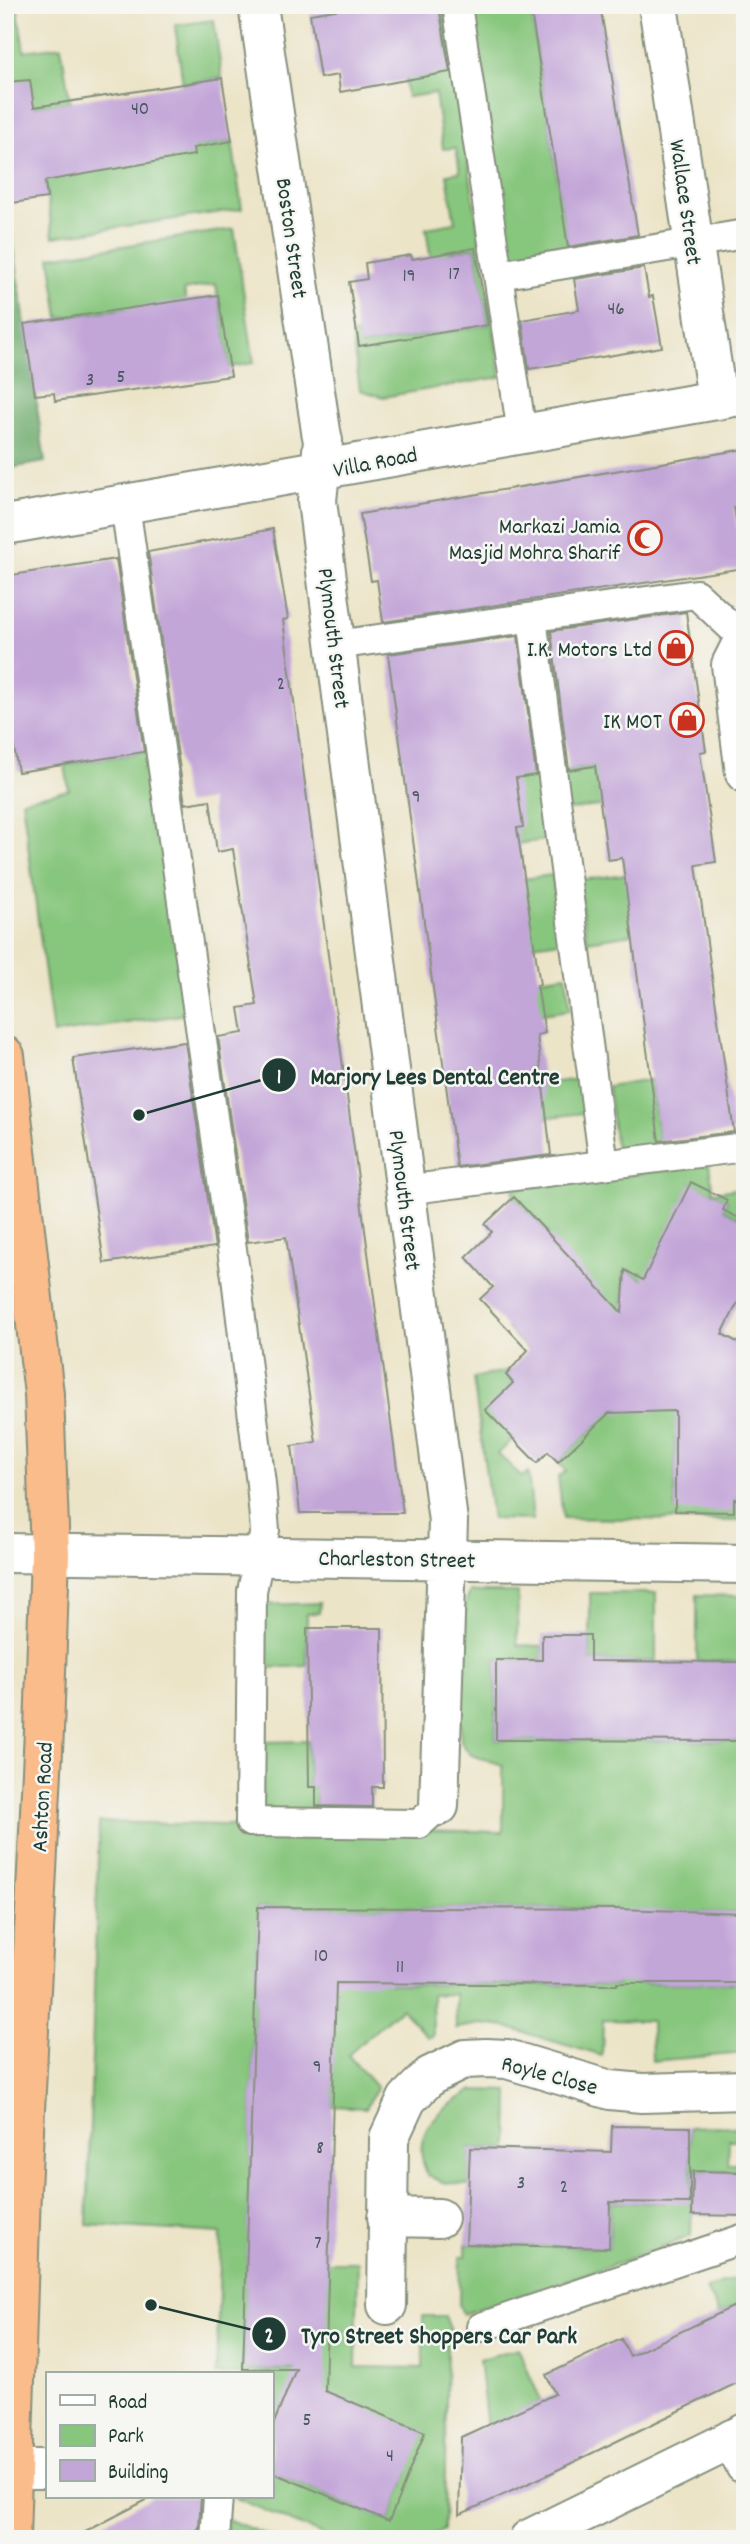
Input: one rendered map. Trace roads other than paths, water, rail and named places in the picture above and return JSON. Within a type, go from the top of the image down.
[{"type":"highway","name":"Ashton Road","points":[[5,1056],[10,1131],[44,1394],[50,1554],[44,1731],[13,2190],[30,2469],[10,2539]]},
{"type":"street","name":"Boston Street","points":[[258,5],[321,430],[320,471]]},
{"type":"street","name":"Wallace Street","points":[[658,5],[693,243],[731,397]]},
{"type":"street","name":"Villa Road","points":[[5,525],[731,397]]},
{"type":"street","name":"Plymouth Street","points":[[320,471],[317,501],[448,1521],[439,1806]]},
{"type":"street","points":[[744,638],[731,664],[745,773]]},
{"type":"street","name":"Charleston Street","points":[[5,1553],[745,1563]]},
{"type":"street","name":"Royle Close","points":[[387,2305],[389,2138],[407,2099],[419,2085],[440,2070],[464,2059],[507,2059],[584,2083],[621,2091],[642,2093],[745,2090]]},
{"type":"street","points":[[387,2217],[439,2218]]},
{"type":"street","points":[[529,2539],[741,2446]]},
{"type":"lane","points":[[457,5],[522,433]]},
{"type":"lane","points":[[499,275],[745,234]]},
{"type":"lane","points":[[125,505],[236,1278],[261,1484],[265,1530],[252,1591],[250,1822],[419,1824],[439,1806]]},
{"type":"lane","points":[[336,645],[696,594],[744,638]]},
{"type":"lane","points":[[532,618],[604,1165]]},
{"type":"lane","points":[[405,1190],[745,1147]]},
{"type":"lane","points":[[481,2327],[745,2238]]},
{"type":"lane","points":[[215,2539],[218,2498]]},
{"type":"place","name":"Markazi Jamia Masjid Mohra Sharif","points":[[645,538]]},
{"type":"place","name":"I.K. Motors Ltd","points":[[676,648]]},
{"type":"place","name":"IK MOT","points":[[687,720]]},
{"type":"place","name":"Marjory Lees Dental Centre","points":[[139,1115]]},
{"type":"place","name":"Tyro Street Shoppers Car Park","points":[[151,2305]]}]
